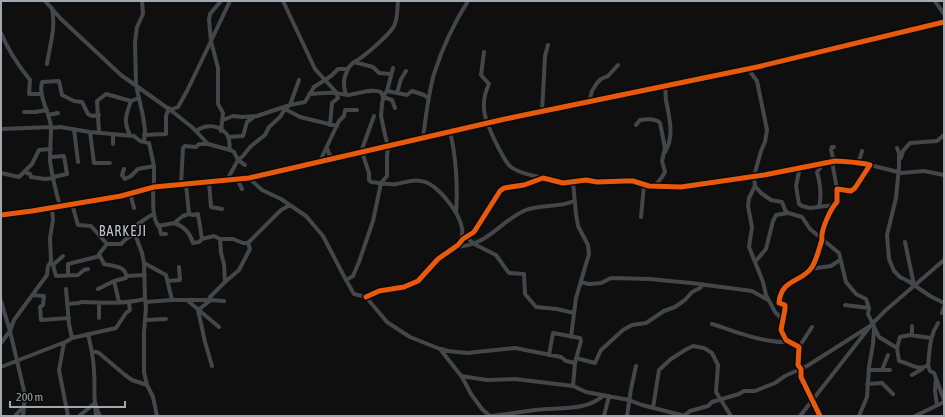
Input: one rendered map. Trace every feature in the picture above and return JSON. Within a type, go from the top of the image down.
[{"type":"street","points":[[45,1],[121,75],[170,109],[196,131],[208,144]]},
{"type":"street","points":[[142,1],[143,14],[137,27],[135,42],[136,86],[145,130],[144,142]]},
{"type":"street","points":[[221,1],[210,14],[209,20],[211,41],[218,68],[218,104],[223,113],[221,131]]},
{"type":"street","points":[[144,135],[166,134],[166,116],[170,109],[178,107],[187,91],[230,1]]},
{"type":"street","points":[[283,1],[315,68],[336,92],[338,98],[332,103],[330,125]]},
{"type":"street","points":[[346,95],[344,78],[349,67],[354,62],[362,58],[393,28],[397,18],[398,1]]},
{"type":"street","points":[[423,138],[428,98],[434,74],[461,13],[468,1]]},
{"type":"street","points":[[935,1],[944,14]]},
{"type":"street","points":[[47,64],[53,33],[54,17],[50,5]]},
{"type":"street","points":[[1,215],[52,208],[154,187],[249,178],[486,124],[748,69],[944,22]]},
{"type":"street","points":[[1,33],[7,46],[30,80],[29,94],[42,94]]},
{"type":"street","points":[[542,112],[545,56],[548,45]]},
{"type":"street","points":[[484,52],[482,75],[488,84],[484,94],[484,116],[486,124],[504,159],[509,165],[521,173],[563,182],[586,180],[597,182],[633,181],[644,185],[681,187],[834,162],[857,162],[902,173],[924,171],[944,175]]},
{"type":"street","points":[[354,62],[373,67],[379,73],[391,74]]},
{"type":"street","points":[[590,102],[592,91],[597,83],[601,79],[608,76],[618,65]]},
{"type":"street","points":[[383,97],[387,91],[394,68]]},
{"type":"street","points":[[223,120],[233,116],[254,116],[290,104],[305,102],[314,87],[326,80],[338,69],[348,69]]},
{"type":"street","points":[[748,69],[757,81],[767,130],[765,142],[754,176],[755,186],[749,198],[748,206],[752,227],[749,247],[768,300],[775,312],[783,320]]},
{"type":"street","points":[[397,93],[401,79],[406,71]]},
{"type":"street","points":[[227,180],[238,160],[251,146],[261,139],[290,104],[299,80]]},
{"type":"street","points":[[60,206],[54,178],[51,157],[50,128],[48,113],[42,94],[42,82],[58,81],[62,95],[74,101],[82,102],[88,114],[92,116],[99,115]]},
{"type":"street","points":[[655,186],[665,172],[662,161],[669,144],[671,123],[666,104],[666,86]]},
{"type":"street","points":[[309,94],[336,92],[346,95],[365,93],[372,90],[382,92],[383,97],[381,116],[388,146],[386,156],[387,176],[381,184],[371,229],[353,276],[346,280]]},
{"type":"street","points":[[387,91],[407,96],[412,91],[428,98]]},
{"type":"street","points":[[99,132],[97,100],[106,94],[131,101],[139,98]]},
{"type":"street","points":[[383,97],[392,100],[395,108]]},
{"type":"street","points":[[130,135],[125,126],[125,122],[126,114],[131,101]]},
{"type":"street","points":[[285,109],[300,117],[337,126]]},
{"type":"street","points":[[320,161],[337,126],[344,116],[345,110],[357,110]]},
{"type":"street","points":[[24,112],[58,113]]},
{"type":"street","points":[[228,137],[243,136],[246,122],[254,116]]},
{"type":"street","points":[[374,116],[362,152],[369,173],[369,180],[381,184],[396,184],[421,180],[437,190],[456,213],[462,227],[463,234],[460,242]]},
{"type":"street","points":[[636,125],[640,120],[656,120],[660,123],[664,142],[664,154]]},
{"type":"street","points":[[196,131],[202,126],[212,126],[221,131],[228,137],[230,150]]},
{"type":"street","points":[[1,129],[60,127],[90,132],[130,135],[149,143],[154,166],[154,214],[161,234],[166,234]]},
{"type":"street","points":[[74,129],[78,162]]},
{"type":"street","points":[[90,132],[94,163],[110,163]]},
{"type":"street","points":[[450,132],[454,148],[457,199],[456,213]]},
{"type":"street","points":[[112,134],[113,144]]},
{"type":"street","points":[[899,172],[903,151],[910,143],[936,141],[944,135]]},
{"type":"street","points":[[189,214],[184,184],[183,148],[185,146],[196,147],[199,144],[208,144],[230,150],[234,152],[238,160],[245,165]]},
{"type":"street","points":[[327,147],[329,154],[334,159]]},
{"type":"street","points":[[799,347],[797,344],[786,340],[781,330],[785,305],[779,303],[780,295],[786,286],[813,266],[822,240],[822,230],[829,217],[829,212],[838,202],[833,167],[834,162],[831,150],[834,147]]},
{"type":"street","points":[[897,148],[900,158],[899,172],[896,198],[887,235],[889,259],[894,271],[900,277],[908,280],[930,296],[944,303]]},
{"type":"street","points":[[1,173],[19,177],[32,164],[39,150],[51,149]]},
{"type":"street","points":[[857,162],[862,151]]},
{"type":"street","points":[[24,172],[30,174],[31,177],[45,179],[67,174],[64,156],[51,157]]},
{"type":"street","points":[[819,206],[820,183],[816,172],[821,167],[822,163]]},
{"type":"street","points":[[837,189],[852,191],[870,165]]},
{"type":"street","points":[[124,169],[122,175],[126,179],[138,168],[154,166]]},
{"type":"street","points":[[800,167],[796,186],[799,204],[806,207],[834,206]]},
{"type":"street","points":[[249,178],[262,190],[281,199],[306,216],[323,236],[354,294],[366,297],[379,292],[404,287],[418,281],[438,259],[455,248],[460,242],[474,232],[500,191],[504,188],[524,185],[544,178]]},
{"type":"street","points":[[237,179],[242,189]]},
{"type":"street","points":[[209,182],[212,207],[222,209]]},
{"type":"street","points":[[571,337],[576,298],[589,254],[588,245],[578,226],[573,182]]},
{"type":"street","points":[[641,217],[644,185]]},
{"type":"street","points":[[755,186],[761,193],[771,200],[782,202],[785,210],[788,212],[802,217],[810,229],[839,253],[846,282],[856,294],[866,299],[869,308],[868,314],[879,337],[897,348]]},
{"type":"street","points":[[130,193],[134,208]]},
{"type":"street","points":[[455,248],[466,247],[481,241],[526,210],[544,205],[562,204],[574,201]]},
{"type":"street","points":[[72,204],[78,225],[91,226],[107,244],[121,244],[134,234]]},
{"type":"street","points":[[174,223],[181,226],[188,232],[193,243],[214,236],[220,239],[234,239],[243,243],[248,243],[281,210],[290,205]]},
{"type":"street","points":[[52,208],[53,220],[50,238],[51,264],[56,274]]},
{"type":"street","points":[[755,262],[766,249],[776,215],[788,212]]},
{"type":"street","points":[[154,214],[133,229],[142,253],[145,275],[146,320],[143,362],[147,385],[153,397],[157,416]]},
{"type":"street","points":[[159,226],[174,223],[183,216],[189,214],[198,214],[202,239]]},
{"type":"street","points":[[466,237],[474,244],[496,255],[509,273],[524,274],[525,294],[536,307],[574,313]]},
{"type":"street","points":[[220,239],[225,282]]},
{"type":"street","points":[[905,242],[914,285]]},
{"type":"street","points":[[198,310],[211,300],[210,297],[239,270],[250,249],[248,243]]},
{"type":"street","points":[[107,244],[99,254],[104,264],[122,268],[126,272],[126,276]]},
{"type":"street","points":[[1,343],[10,331],[14,320],[47,275],[48,266],[63,256]]},
{"type":"street","points":[[68,275],[68,264],[100,256]]},
{"type":"street","points":[[810,269],[830,266],[840,260]]},
{"type":"street","points":[[800,416],[886,310],[944,260]]},
{"type":"street","points":[[144,263],[166,275],[172,300]]},
{"type":"street","points":[[168,282],[180,280],[179,267]]},
{"type":"street","points":[[47,275],[78,275],[84,270],[88,269]]},
{"type":"street","points":[[98,289],[114,281],[126,278],[126,276],[145,275]]},
{"type":"street","points":[[580,282],[588,284],[601,283],[610,278],[650,279],[703,284],[752,291],[768,300]]},
{"type":"street","points":[[114,281],[119,302]]},
{"type":"street","points":[[576,358],[596,363],[601,350],[623,330],[632,325],[646,323],[664,311],[676,307],[703,284]]},
{"type":"street","points":[[66,290],[72,338]]},
{"type":"street","points":[[33,295],[44,296],[43,305],[40,307],[42,320],[69,318]]},
{"type":"street","points":[[366,297],[387,322],[410,337],[448,352],[468,354],[515,348],[562,357],[571,363],[575,363]]},
{"type":"street","points":[[67,304],[81,302],[111,304],[119,302],[172,300],[224,301]]},
{"type":"street","points":[[187,300],[219,327]]},
{"type":"street","points":[[1,301],[10,331],[25,395],[23,416]]},
{"type":"street","points":[[1,367],[72,338],[116,328],[126,313],[130,310],[129,302]]},
{"type":"street","points":[[99,303],[99,318]]},
{"type":"street","points":[[845,305],[869,308]]},
{"type":"street","points":[[942,313],[944,307]]},
{"type":"street","points":[[198,310],[212,366]]},
{"type":"street","points":[[146,320],[166,319]]},
{"type":"street","points":[[912,375],[926,366],[932,333],[938,323]]},
{"type":"street","points":[[712,324],[762,340],[778,343],[790,342]]},
{"type":"street","points":[[912,326],[912,335]]},
{"type":"street","points":[[812,327],[799,347],[798,365],[801,369],[801,377],[816,405],[820,416]]},
{"type":"street","points":[[461,376],[487,380],[515,379],[573,386],[586,392],[629,400],[684,416],[690,411],[708,406],[712,402],[739,394],[744,391],[759,389],[801,369],[873,327]]},
{"type":"street","points":[[859,416],[867,397],[868,370],[873,344],[873,327]]},
{"type":"street","points":[[549,355],[553,333],[580,338],[581,341],[575,363],[573,386]]},
{"type":"street","points":[[88,334],[95,373],[94,404],[96,416]]},
{"type":"street","points":[[926,366],[920,368],[899,361],[897,348],[900,337],[906,335],[931,338]]},
{"type":"street","points":[[65,342],[59,370],[68,416]]},
{"type":"street","points":[[653,408],[659,370],[671,359],[693,346],[704,348],[712,354],[718,365],[716,392],[731,416]]},
{"type":"street","points":[[440,349],[461,376],[471,394],[482,409],[491,416],[554,408],[568,409],[598,401],[606,396]]},
{"type":"street","points":[[92,352],[99,353],[132,380],[147,385]]},
{"type":"street","points":[[882,370],[888,355]]},
{"type":"street","points":[[627,416],[636,366]]},
{"type":"street","points":[[915,416],[944,401],[934,373],[926,366]]},
{"type":"street","points":[[868,370],[890,370]]},
{"type":"street","points":[[936,378],[935,391],[937,405]]},
{"type":"street","points":[[867,384],[882,383],[893,394]]},
{"type":"street","points":[[604,416],[606,396]]},
{"type":"street","points":[[79,416],[94,404]]},
{"type":"street","points":[[94,404],[100,416]]},
{"type":"street","points":[[16,416],[24,406]]},
{"type":"cycle path","points":[[1,215],[121,196],[154,187],[249,178],[505,119],[757,67],[944,22]]},
{"type":"cycle path","points":[[366,297],[379,291],[404,287],[418,281],[438,259],[474,232],[500,191],[504,188],[524,185],[543,178],[563,183],[586,180],[597,182],[633,181],[649,186],[681,187],[764,175],[835,161],[870,165],[855,188],[851,191],[837,189],[837,202],[829,214],[824,226],[822,240],[814,264],[808,272],[784,289],[779,303],[785,305],[781,330],[786,340],[799,347],[798,365],[801,369],[801,377],[820,416]]},
{"type":"district","name":"BARKEJI","points":[[123,231]]}]
